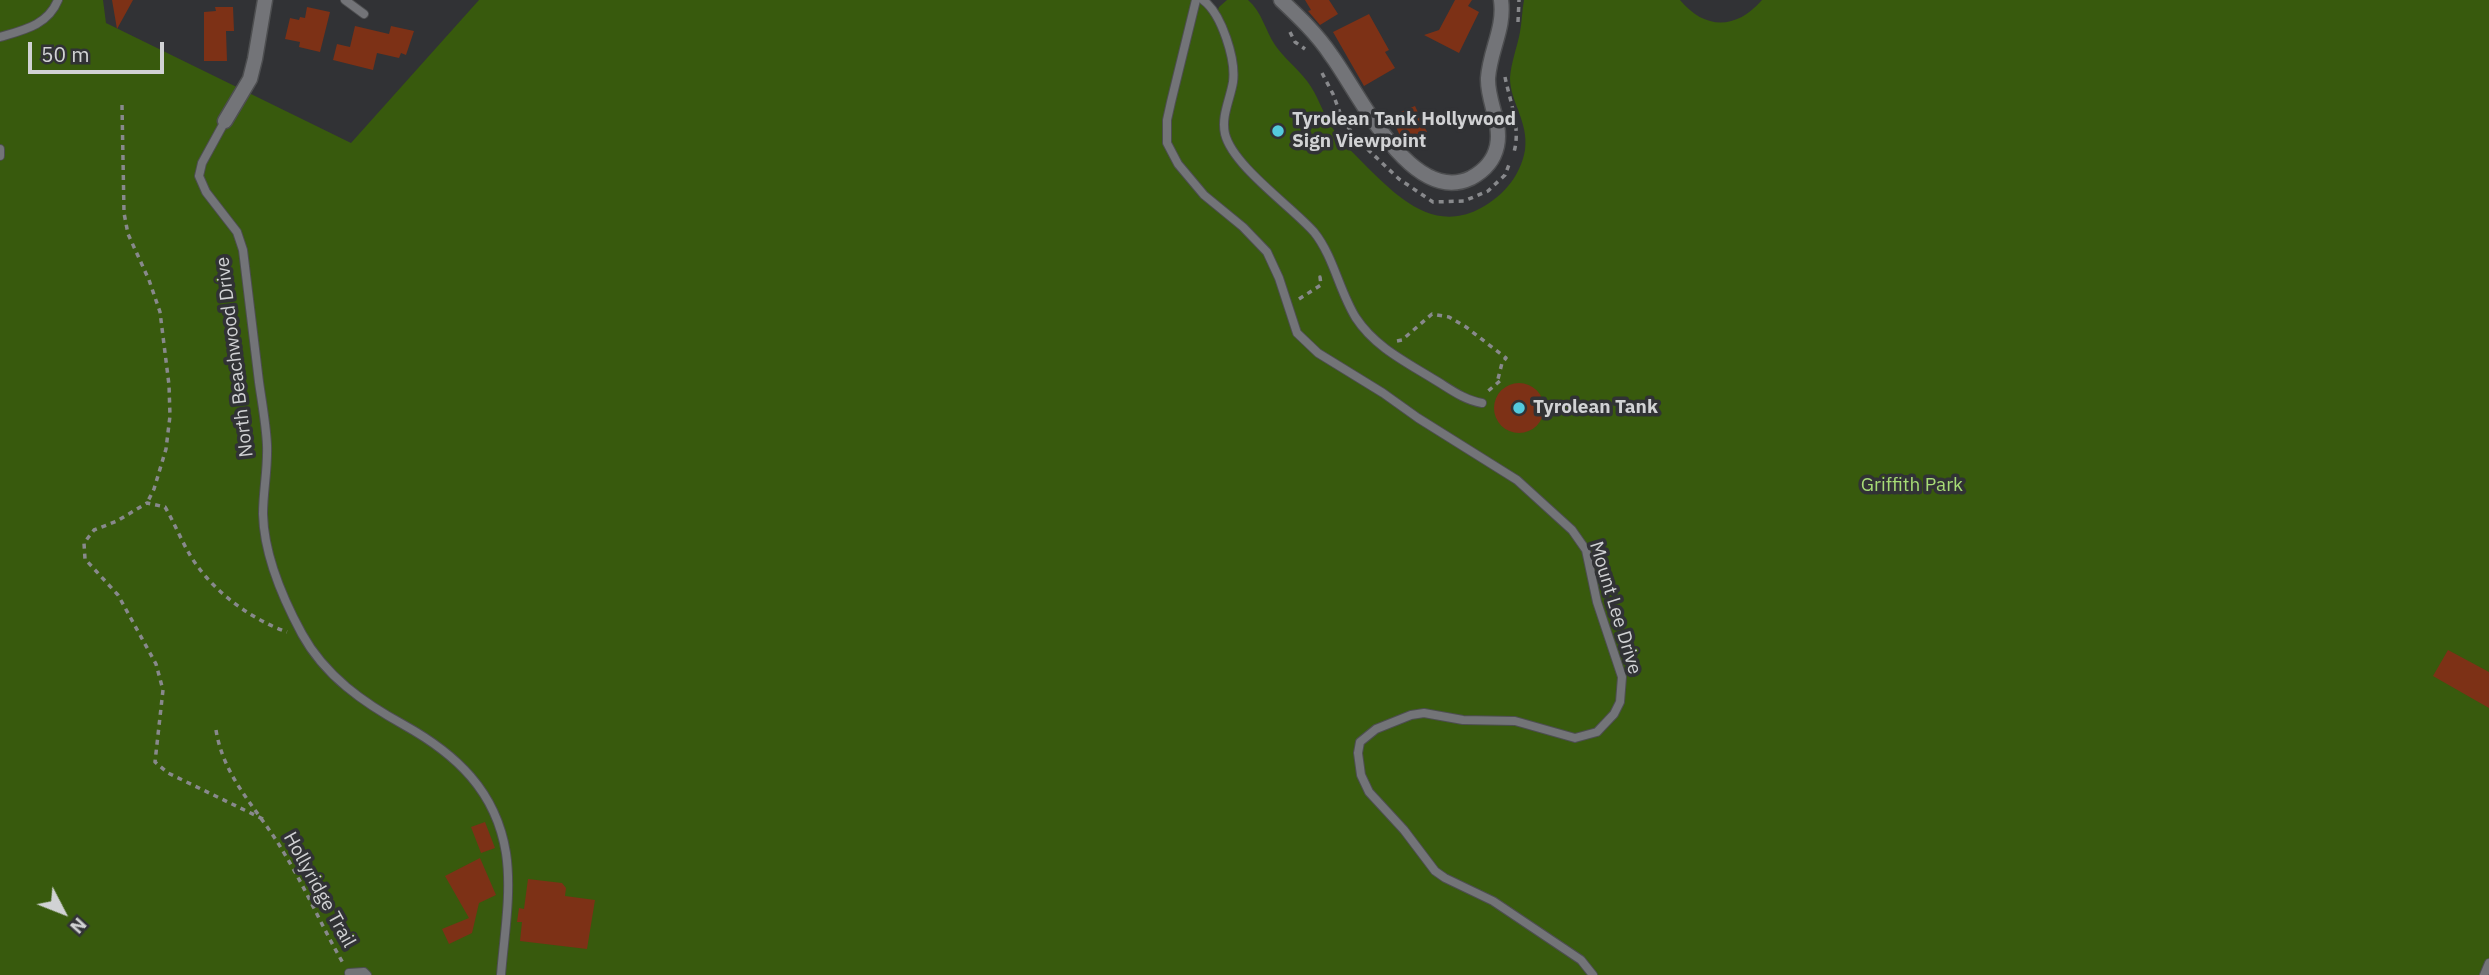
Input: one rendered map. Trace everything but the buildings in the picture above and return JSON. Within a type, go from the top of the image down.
[{"type":"street","name":"North Beachwood Drive","points":[[225,121],[250,79],[265,0]]},
{"type":"street","points":[[1281,0],[1319,38],[1343,71],[1373,122],[1387,138],[1417,169],[1438,180],[1451,182],[1464,181],[1475,176],[1493,158],[1497,145],[1497,123],[1488,78],[1502,23],[1501,0]]},
{"type":"lane","points":[[0,37],[30,28],[52,13],[58,0]]},
{"type":"lane","points":[[345,0],[364,14]]},
{"type":"lane","name":"Mount Lee Drive","points":[[1196,0],[1167,120],[1167,143],[1178,164],[1198,189],[1243,227],[1267,252],[1279,278],[1297,333],[1309,347],[1517,480],[1572,530],[1586,551],[1597,602],[1622,677],[1620,702],[1614,714],[1597,732],[1575,738],[1516,721],[1464,720],[1424,713],[1411,715],[1376,729],[1360,742],[1358,753],[1361,775],[1369,792],[1404,830],[1435,871],[1493,901],[1575,956],[1593,975]]},
{"type":"lane","points":[[1203,0],[1214,10],[1227,39],[1233,66],[1234,79],[1224,123],[1228,143],[1242,162],[1319,239],[1345,298],[1356,318],[1371,336],[1387,351],[1462,397],[1482,403]]},
{"type":"lane","name":"North Beachwood Drive","points":[[225,121],[202,163],[200,176],[206,192],[237,232],[243,250],[267,445],[263,513],[265,546],[303,635],[323,664],[372,708],[419,734],[449,755],[470,773],[485,796],[506,853],[507,908],[500,975]]},
{"type":"lane","points":[[0,149],[0,156]]},
{"type":"lane","points":[[2484,975],[2489,963]]},
{"type":"lane","points":[[349,973],[364,972],[367,975]]},
{"type":"path","points":[[1517,26],[1519,0]]},
{"type":"path","points":[[1289,24],[1294,42],[1311,57]]},
{"type":"path","points":[[1317,65],[1333,94],[1343,121],[1361,143],[1399,179],[1433,202],[1464,201],[1488,191],[1505,175],[1516,146],[1516,121],[1505,78],[1507,65]]},
{"type":"path","points":[[122,105],[124,213],[128,234],[160,312],[169,385],[170,416],[166,449],[154,489],[146,503],[165,507],[202,573],[234,603],[271,627],[303,635]]},
{"type":"path","points":[[1289,312],[1297,301],[1321,285],[1320,277],[1329,284],[1338,298],[1345,298]]},
{"type":"path","points":[[1371,336],[1386,343],[1402,340],[1432,314],[1449,317],[1466,327],[1506,358],[1502,363],[1501,380],[1483,396],[1482,403]]},
{"type":"path","name":"Hollyridge Trail","points":[[146,503],[117,521],[94,530],[84,543],[85,559],[118,595],[156,664],[163,690],[155,762],[168,773],[262,819]]},
{"type":"path","name":"Hollyridge Trail","points":[[216,730],[222,755],[244,798],[284,852],[349,973]]},
{"type":"green space","name":"Griffith Park","points":[[0,0],[103,0],[106,23],[351,143],[479,0],[1198,0],[1216,16],[1219,7],[1227,0],[1248,0],[1257,10],[1275,45],[1311,86],[1336,133],[1378,178],[1402,199],[1416,207],[1444,216],[1460,216],[1494,200],[1508,186],[1519,170],[1525,150],[1524,130],[1510,78],[1524,0],[1680,0],[1700,17],[1721,22],[1742,17],[1762,0],[2489,0],[2489,975],[0,975]]},
{"type":"place","name":"Tyrolean Tank Hollywood Sign Viewpoint","points":[[1278,131]]},
{"type":"place","name":"Tyrolean Tank","points":[[1519,408]]}]
